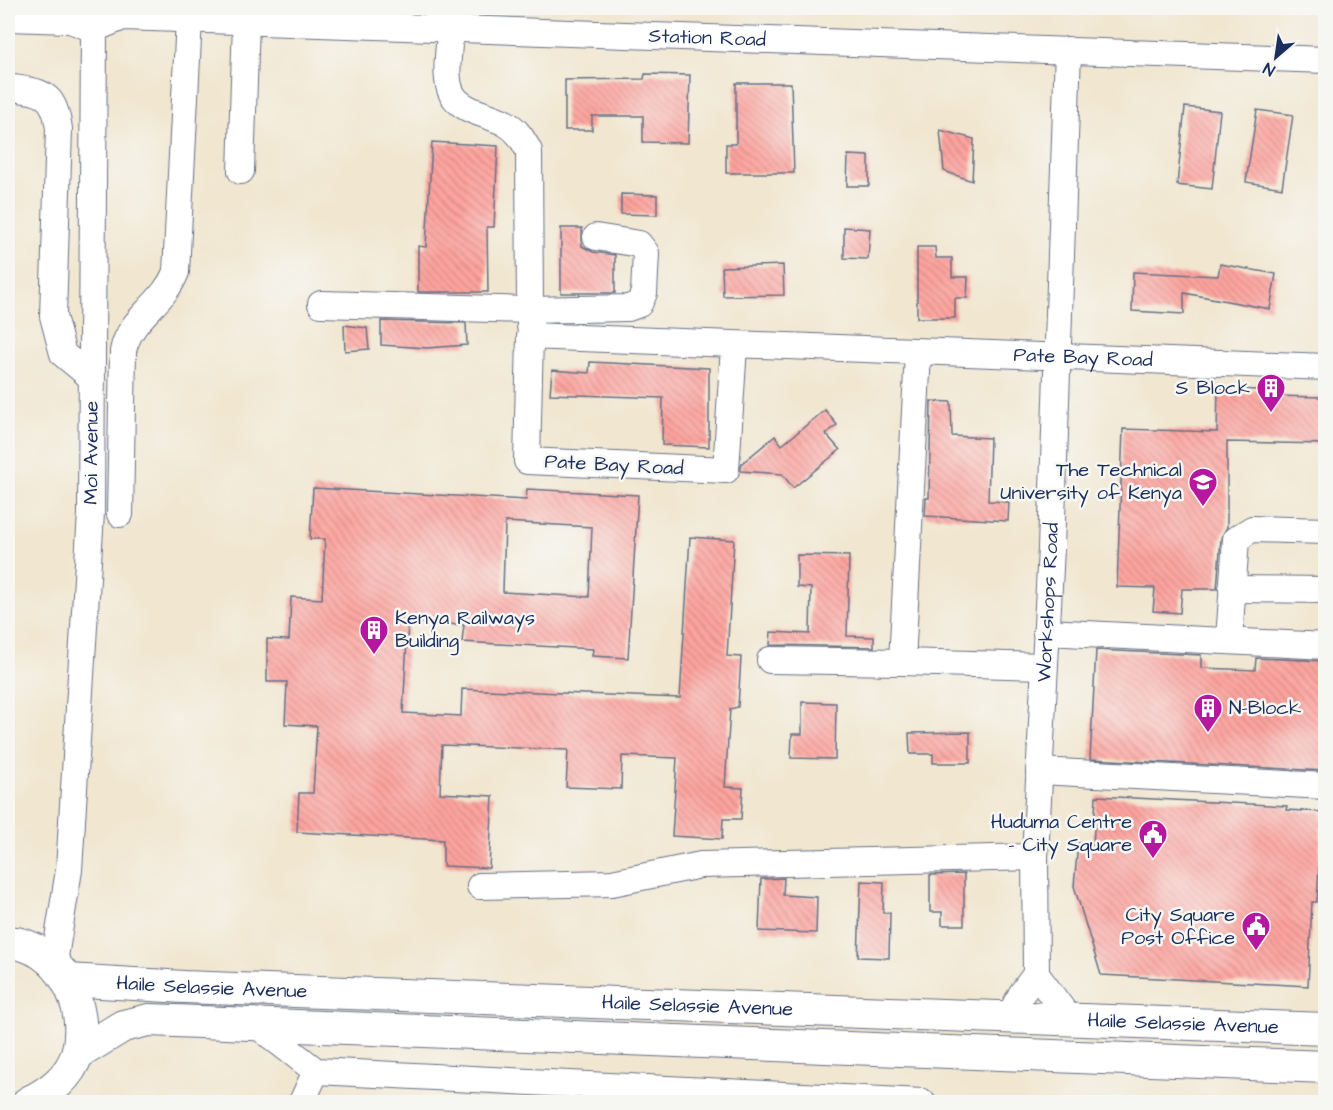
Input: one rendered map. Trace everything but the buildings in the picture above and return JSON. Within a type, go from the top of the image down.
[{"type":"main road","name":"Haile Selassie Avenue","points":[[8,942],[35,950],[61,972],[75,1000],[80,1027],[77,1054],[66,1075],[46,1095],[29,1102]]},
{"type":"main road","name":"Haile Selassie Avenue","points":[[61,972],[192,987],[1009,1017],[1068,1017],[1326,1029]]},
{"type":"main road","name":"Haile Selassie Avenue","points":[[77,1054],[123,1026],[149,1020],[1326,1067]]},
{"type":"street","name":"Station Road","points":[[94,29],[123,17],[1326,60]]},
{"type":"street","points":[[8,18],[70,20],[94,29]]},
{"type":"street","points":[[120,514],[123,351],[126,338],[129,331],[163,297],[176,272],[189,19]]},
{"type":"street","points":[[241,171],[246,21]]},
{"type":"street","points":[[450,28],[448,79],[452,94],[462,105],[507,123],[521,136],[529,151],[530,336]]},
{"type":"street","name":"Moi Avenue","points":[[61,972],[91,513],[94,29]]},
{"type":"street","name":"Workshops Road","points":[[1036,974],[1035,857],[1068,50]]},
{"type":"street","points":[[8,89],[38,91],[50,98],[56,109],[59,129],[53,316],[63,354],[92,378]]},
{"type":"street","points":[[321,304],[530,310],[628,308],[639,304],[644,293],[646,253],[639,244],[596,237]]},
{"type":"street","name":"Pate Bay Road","points":[[734,345],[726,470],[526,461],[530,336],[918,353],[1326,367]]},
{"type":"street","points":[[902,662],[918,353]]},
{"type":"street","points":[[1229,640],[1236,539],[1252,529],[1326,531]]},
{"type":"street","points":[[1232,589],[1326,590]]},
{"type":"street","points":[[1046,632],[1326,646]]},
{"type":"street","points":[[770,660],[1043,666]]},
{"type":"street","points":[[1039,771],[1326,786]]},
{"type":"street","points":[[480,886],[612,883],[701,866],[1035,857]]},
{"type":"street","points":[[1009,1017],[1036,974],[1068,1017]]},
{"type":"street","name":"Haile Selassie Avenue","points":[[254,1023],[316,1071]]},
{"type":"street","points":[[302,1102],[316,1071],[471,1092],[922,1102]]},
{"type":"place","name":"S Block","points":[[1271,414]]},
{"type":"place","name":"The Technical University of Kenya","points":[[1203,508]]},
{"type":"place","name":"Kenya Railways Building","points":[[374,656]]},
{"type":"place","name":"N-Block","points":[[1208,734]]},
{"type":"place","name":"Huduma Centre - City Square","points":[[1153,860]]},
{"type":"place","name":"City Square Post Office","points":[[1256,952]]}]
